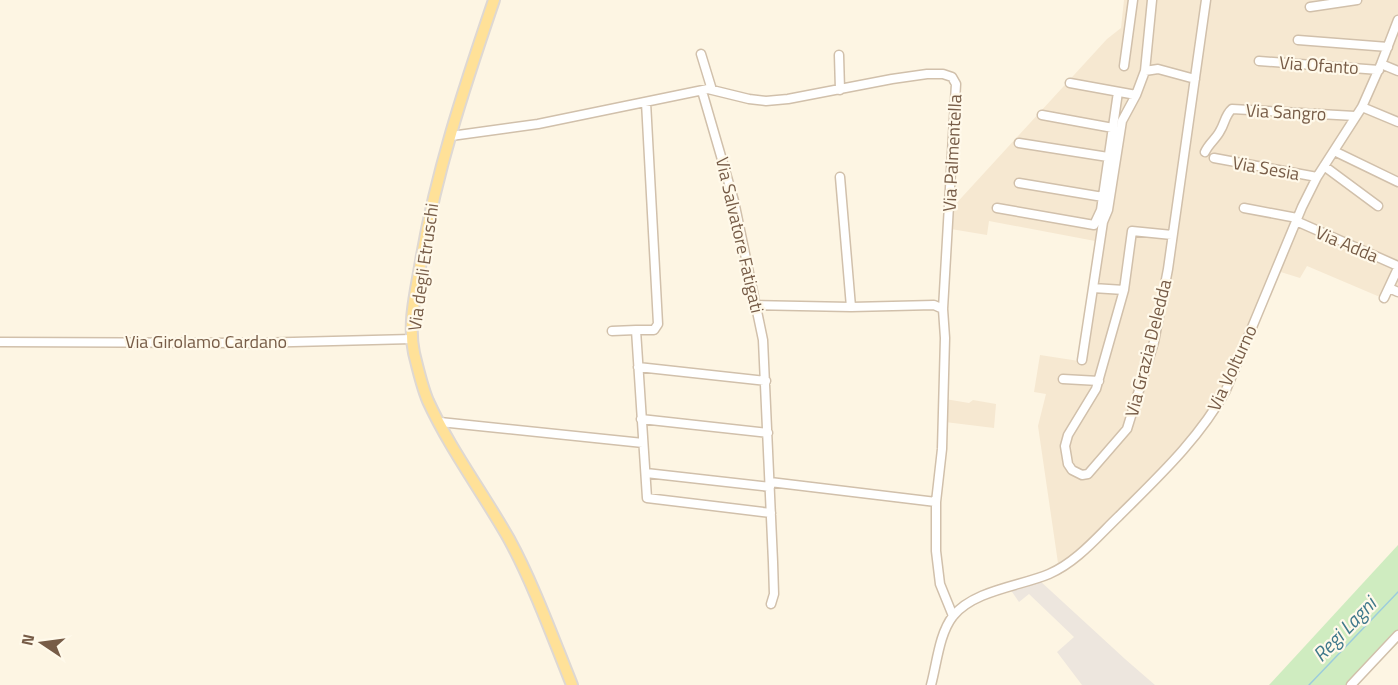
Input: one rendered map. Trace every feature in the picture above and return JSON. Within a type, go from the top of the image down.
[{"type":"main road","name":"Via degli Etruschi","points":[[494,0],[465,86],[433,196],[413,309],[412,339],[427,400],[510,540],[572,685]]},
{"type":"street","points":[[1124,66],[1133,0]]},
{"type":"street","points":[[1082,360],[1122,121],[1136,95],[1145,71],[1152,0]]},
{"type":"street","name":"Via Grazia Deledda","points":[[1172,235],[1132,231],[1124,290],[1099,381],[1068,435],[1065,446],[1068,464],[1072,470],[1082,476],[1088,474],[1127,429],[1154,342],[1165,289],[1206,0]]},
{"type":"street","points":[[1310,7],[1357,0]]},
{"type":"street","name":"Via Volturno","points":[[953,616],[963,606],[1004,587],[1050,574],[1082,553],[1181,454],[1217,406],[1226,390],[1296,220],[1317,177],[1362,107],[1398,20]]},
{"type":"street","points":[[1298,40],[1388,47]]},
{"type":"street","points":[[701,54],[712,90]]},
{"type":"street","points":[[839,55],[840,90]]},
{"type":"street","name":"Via Ofanto","points":[[1259,61],[1380,67],[1398,71]]},
{"type":"street","points":[[1145,71],[1158,69],[1195,79]]},
{"type":"street","name":"Via Palmentella","points":[[451,136],[538,124],[702,91],[712,90],[766,101],[927,74],[948,75],[955,80],[950,213],[943,309],[945,338],[942,449],[936,502],[936,551],[940,584],[953,616]]},
{"type":"street","points":[[1070,83],[1136,95]]},
{"type":"street","name":"Via Salvatore Fatigati","points":[[702,91],[734,201],[763,340],[774,589],[771,604]]},
{"type":"street","points":[[997,208],[1094,225],[1101,210],[1118,92]]},
{"type":"street","points":[[612,331],[654,330],[658,324],[646,102]]},
{"type":"street","points":[[1362,107],[1398,122]]},
{"type":"street","name":"Via Sangro","points":[[1205,152],[1220,131],[1227,113],[1232,109],[1355,116]]},
{"type":"street","points":[[1042,115],[1113,128]]},
{"type":"street","points":[[1018,143],[1108,157]]},
{"type":"street","points":[[1334,151],[1398,182]]},
{"type":"street","name":"Via Sesia","points":[[1214,158],[1317,177]]},
{"type":"street","points":[[1324,166],[1378,206]]},
{"type":"street","points":[[840,177],[851,307]]},
{"type":"street","points":[[1019,183],[1103,197]]},
{"type":"street","name":"Via Adda","points":[[1244,208],[1296,220],[1398,267]]},
{"type":"street","points":[[1384,298],[1398,267]]},
{"type":"street","name":"Via Grazia Deledda","points":[[1093,288],[1124,290]]},
{"type":"street","points":[[1389,288],[1398,292]]},
{"type":"street","points":[[756,304],[851,307],[934,305],[943,309]]},
{"type":"street","points":[[636,330],[647,498],[771,513]]},
{"type":"street","name":"Via Girolamo Cardano","points":[[0,342],[249,343],[412,339]]},
{"type":"street","points":[[638,367],[766,381]]},
{"type":"street","points":[[1063,379],[1099,381]]},
{"type":"street","points":[[641,419],[768,433]]},
{"type":"street","points":[[440,422],[643,443]]},
{"type":"street","points":[[645,473],[936,502]]},
{"type":"street","points":[[931,685],[944,631],[953,616]]},
{"type":"street","points":[[1351,685],[1398,635]]},
{"type":"shaded area","points":[[1124,0],[1398,0],[1398,293],[1391,290],[1387,300],[1307,266],[1300,278],[1271,269],[1219,397],[1188,438],[1125,504],[1079,550],[1058,563],[1038,426],[1046,394],[1034,392],[1040,355],[1079,361],[1095,241],[989,221],[987,235],[951,229],[952,208],[1107,39],[1121,28]]},
{"type":"shaded area","points":[[945,399],[996,404],[994,428],[945,422]]},
{"type":"shaded area","points":[[1039,580],[1155,685],[1082,685],[1057,652],[1074,637],[1029,594],[1019,602],[1010,589]]},
{"type":"green space","points":[[1398,545],[1398,643],[1356,685],[1269,685]]},
{"type":"waterway","name":"Regi Lagni","points":[[1309,685],[1398,592]]}]
